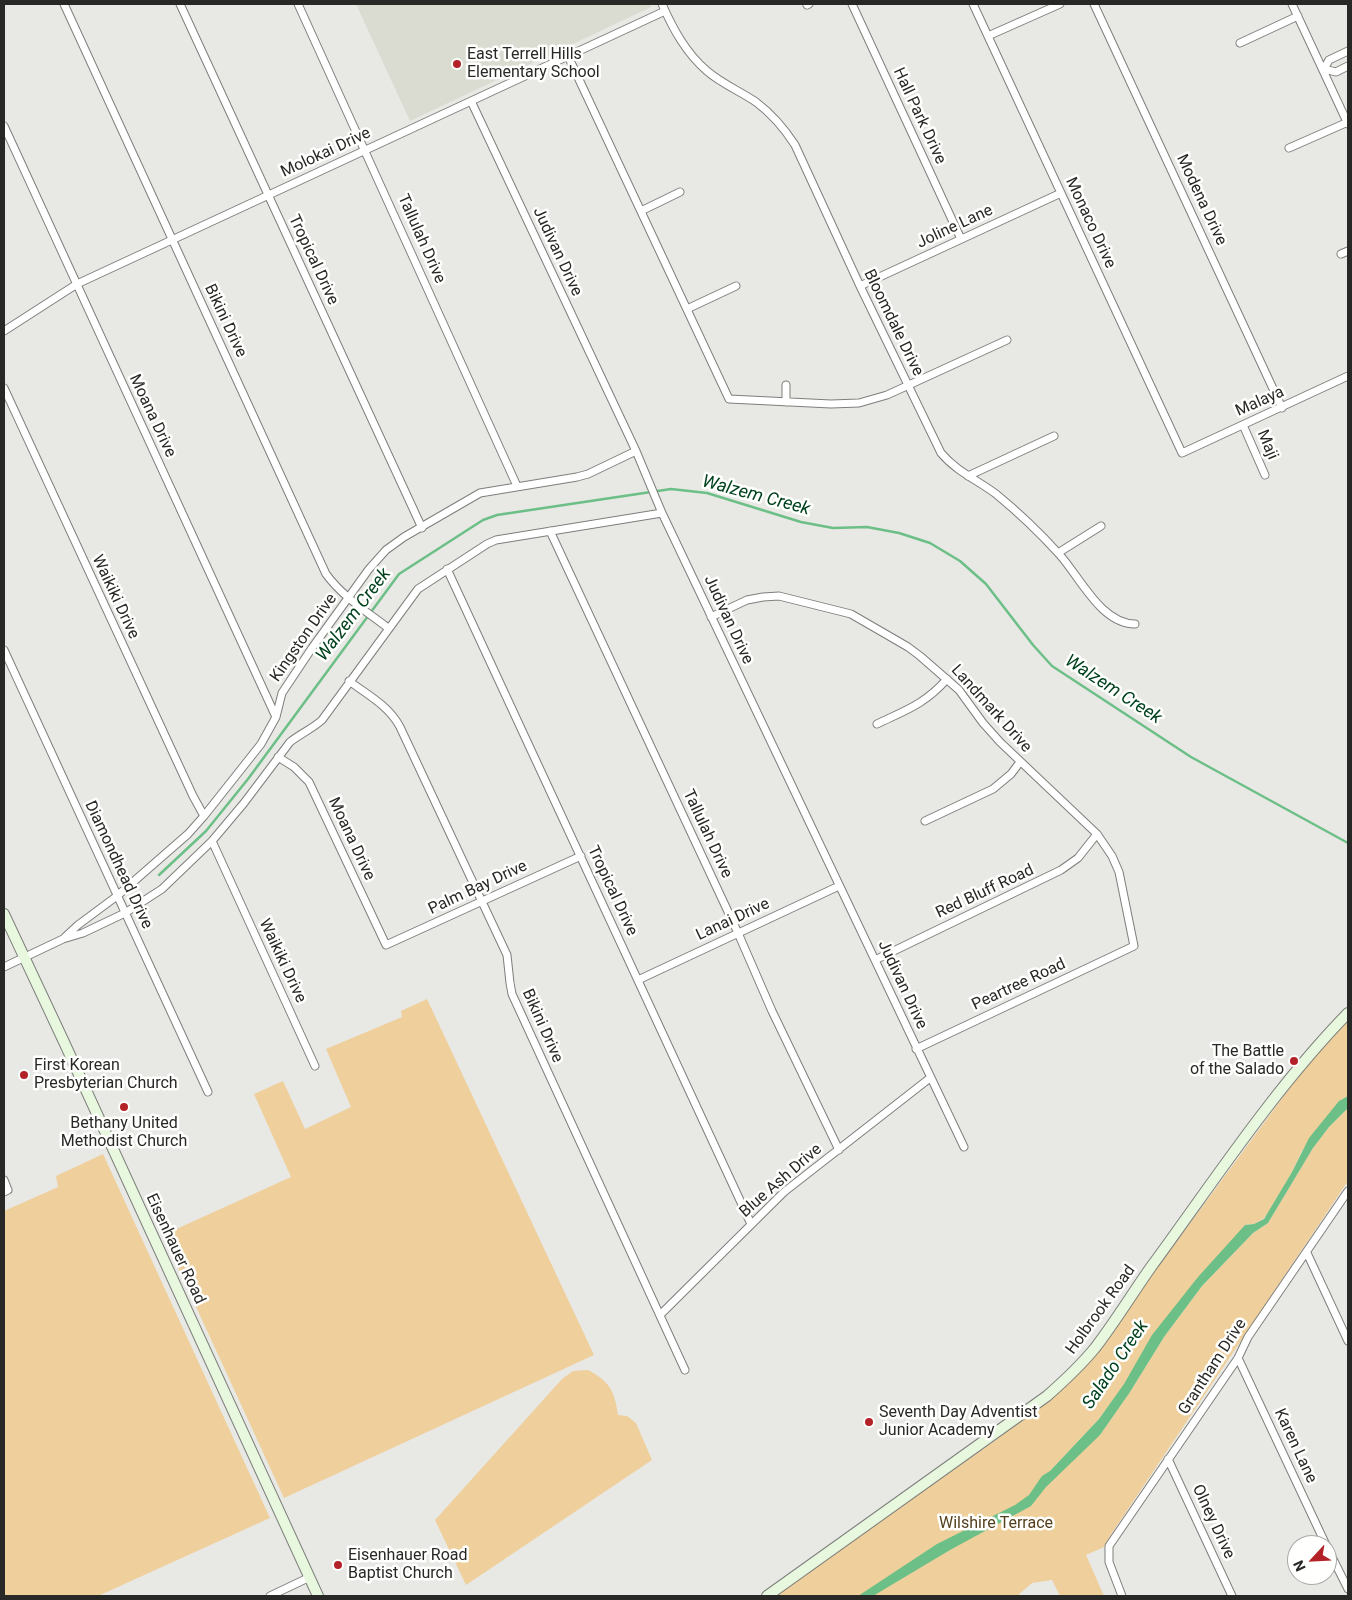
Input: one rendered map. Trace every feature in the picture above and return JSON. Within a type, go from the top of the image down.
[{"type":"street","name":"Bikini Drive","points":[[64,4],[326,574],[334,585],[348,598],[388,628]]},
{"type":"street","name":"Tropical Drive","points":[[180,4],[422,528]]},
{"type":"street","name":"Tallulah Drive","points":[[298,4],[366,150],[517,486]]},
{"type":"street","name":"Bloomdale Drive","points":[[662,4],[686,48],[701,65],[718,80],[762,107],[787,132],[795,145],[860,286],[941,453],[947,460],[996,495],[1058,553],[1106,612],[1126,624],[1135,624]]},
{"type":"street","name":"Hall Park Drive","points":[[852,4],[961,239]]},
{"type":"street","name":"Monaco Drive","points":[[973,4],[1182,453]]},
{"type":"street","points":[[988,36],[1060,4]]},
{"type":"street","name":"Modena Drive","points":[[1094,4],[1282,408]]},
{"type":"street","points":[[1288,148],[1348,123],[1292,4]]},
{"type":"street","name":"Molokai Drive","points":[[4,331],[77,284],[665,11]]},
{"type":"street","points":[[1240,43],[1298,16]]},
{"type":"street","points":[[1324,69],[1328,60],[1348,51]]},
{"type":"street","points":[[568,56],[729,399],[859,403],[887,395],[1007,340]]},
{"type":"street","points":[[1324,69],[1336,72],[1348,66]]},
{"type":"street","name":"Judivan Drive","points":[[472,101],[636,451],[662,513],[964,1147]]},
{"type":"street","name":"Moana Drive","points":[[4,126],[276,717]]},
{"type":"street","points":[[641,211],[680,192]]},
{"type":"street","name":"Joline Lane","points":[[860,286],[1061,193]]},
{"type":"street","points":[[1340,254],[1348,251]]},
{"type":"street","points":[[687,309],[736,286]]},
{"type":"street","name":"Malaya","points":[[1182,453],[1348,376]]},
{"type":"street","points":[[786,385],[786,402]]},
{"type":"street","name":"Waikiki Drive","points":[[4,388],[159,724],[204,816]]},
{"type":"street","name":"Maji","points":[[1243,425],[1265,475]]},
{"type":"street","points":[[968,476],[1054,436]]},
{"type":"street","name":"Kingston Drive","points":[[63,939],[78,925],[117,896],[188,834],[204,816],[261,744],[276,717],[282,693],[369,569],[386,550],[404,537],[474,496],[517,486],[588,474],[636,451]]},
{"type":"street","name":"Kingston Drive","points":[[4,967],[63,939],[83,933],[125,913],[162,889],[212,841],[244,803],[290,742],[322,720],[388,628],[422,585],[496,540],[662,513]]},
{"type":"street","points":[[1058,553],[1101,526]]},
{"type":"street","name":"Tallulah Drive","points":[[550,531],[839,1150]]},
{"type":"street","name":"Tropical Drive","points":[[447,569],[751,1224]]},
{"type":"street","name":"Landmark Drive","points":[[711,617],[747,600],[779,596],[843,611],[908,647],[965,696],[990,732],[1097,834],[1112,856],[1119,872],[1134,946]]},
{"type":"street","name":"Diamondhead Drive","points":[[4,650],[208,1092]]},
{"type":"street","points":[[877,724],[932,696],[947,679]]},
{"type":"street","name":"Bikini Drive","points":[[349,681],[386,707],[394,716],[483,901],[507,955],[512,994],[685,1370]]},
{"type":"street","name":"Moana Drive","points":[[278,757],[294,767],[309,782],[386,945]]},
{"type":"street","points":[[925,821],[993,789],[1003,782],[1020,762]]},
{"type":"street","name":"Red Bluff Road","points":[[874,960],[1061,870],[1078,858],[1097,834]]},
{"type":"street","name":"Waikiki Drive","points":[[212,841],[315,1066]]},
{"type":"street","name":"Palm Bay Drive","points":[[386,945],[580,856]]},
{"type":"street","name":"Lanai Drive","points":[[638,980],[839,886]]},
{"type":"street","name":"Eisenhauer Road","points":[[4,914],[318,1596]]},
{"type":"street","name":"Peartree Road","points":[[916,1049],[1134,946]]},
{"type":"street","name":"Holbrook Road","points":[[767,1596],[1047,1396],[1078,1368],[1104,1336],[1146,1274],[1284,1086],[1319,1043],[1348,1013]]},
{"type":"street","name":"Blue Ash Drive","points":[[660,1315],[784,1192],[930,1078]]},
{"type":"street","points":[[4,1180],[6,1191]]},
{"type":"street","name":"Grantham Drive","points":[[1122,1596],[1109,1562],[1110,1546],[1238,1358],[1248,1337],[1348,1191]]},
{"type":"street","points":[[1307,1253],[1348,1341]]},
{"type":"street","name":"Karen Lane","points":[[1238,1358],[1322,1535]]},
{"type":"street","name":"Olney Drive","points":[[1168,1459],[1232,1596]]},
{"type":"street","name":"Karen Lane","points":[[1337,1566],[1348,1589]]},
{"type":"street","points":[[270,1596],[310,1577]]},
{"type":"shaded area","name":"East Terrell Hills Elementary School","points":[[356,4],[649,4],[651,7],[410,121]]},
{"type":"shaded area","points":[[1348,1096],[1348,1108],[1329,1127],[1313,1148],[1268,1223],[1253,1233],[1202,1286],[1164,1337],[1130,1392],[1100,1435],[1046,1487],[1031,1506],[950,1550],[873,1596],[858,1596],[937,1544],[1015,1505],[1029,1495],[1042,1476],[1050,1471],[1099,1419],[1124,1384],[1152,1335],[1198,1277],[1245,1225],[1254,1224],[1264,1219],[1292,1172],[1309,1138],[1339,1101]]},
{"type":"green space","points":[[427,999],[594,1355],[284,1498],[163,1235],[291,1177],[254,1094],[283,1081],[305,1129],[351,1107],[326,1049],[402,1017],[401,1011]]},
{"type":"green space","name":"Wilshire Terrace","points":[[1348,1020],[1348,1096],[1339,1101],[1302,1151],[1268,1213],[1263,1219],[1254,1224],[1245,1225],[1099,1419],[1050,1471],[1100,1435],[1130,1392],[1164,1337],[1202,1286],[1253,1233],[1268,1223],[1313,1148],[1329,1127],[1348,1108],[1348,1181],[1104,1547],[1086,1555],[1104,1596],[1060,1596],[1052,1580],[1032,1583],[1017,1596],[773,1596],[996,1440],[1059,1389],[1105,1339],[1291,1086]]},
{"type":"green space","points":[[103,1154],[270,1518],[98,1596],[4,1596],[4,1211],[58,1187],[56,1176]]},
{"type":"green space","points":[[588,1370],[601,1378],[610,1388],[615,1399],[618,1415],[627,1416],[636,1423],[652,1460],[466,1585],[435,1520],[562,1379],[573,1371]]},
{"type":"waterway","name":"Walzem Creek","points":[[159,875],[206,831],[248,779],[399,574],[483,520],[497,515],[671,489],[707,493],[801,522],[833,528],[867,527],[899,533],[930,543],[960,561],[986,584],[1033,645],[1052,666],[1191,757],[1348,843]]},
{"type":"place","name":"East Terrell Hills Elementary School","points":[[457,64]]},
{"type":"place","name":"The Battle of the Salado","points":[[1294,1061]]},
{"type":"place","name":"First Korean Presbyterian Church","points":[[24,1075]]},
{"type":"place","name":"Bethany United Methodist Church","points":[[124,1107]]},
{"type":"place","name":"Seventh Day Adventist Junior Academy","points":[[869,1422]]},
{"type":"place","name":"Eisenhauer Road Baptist Church","points":[[338,1565]]},
{"type":"water label","name":"Salado Creek","points":[[1116,1365]]}]
